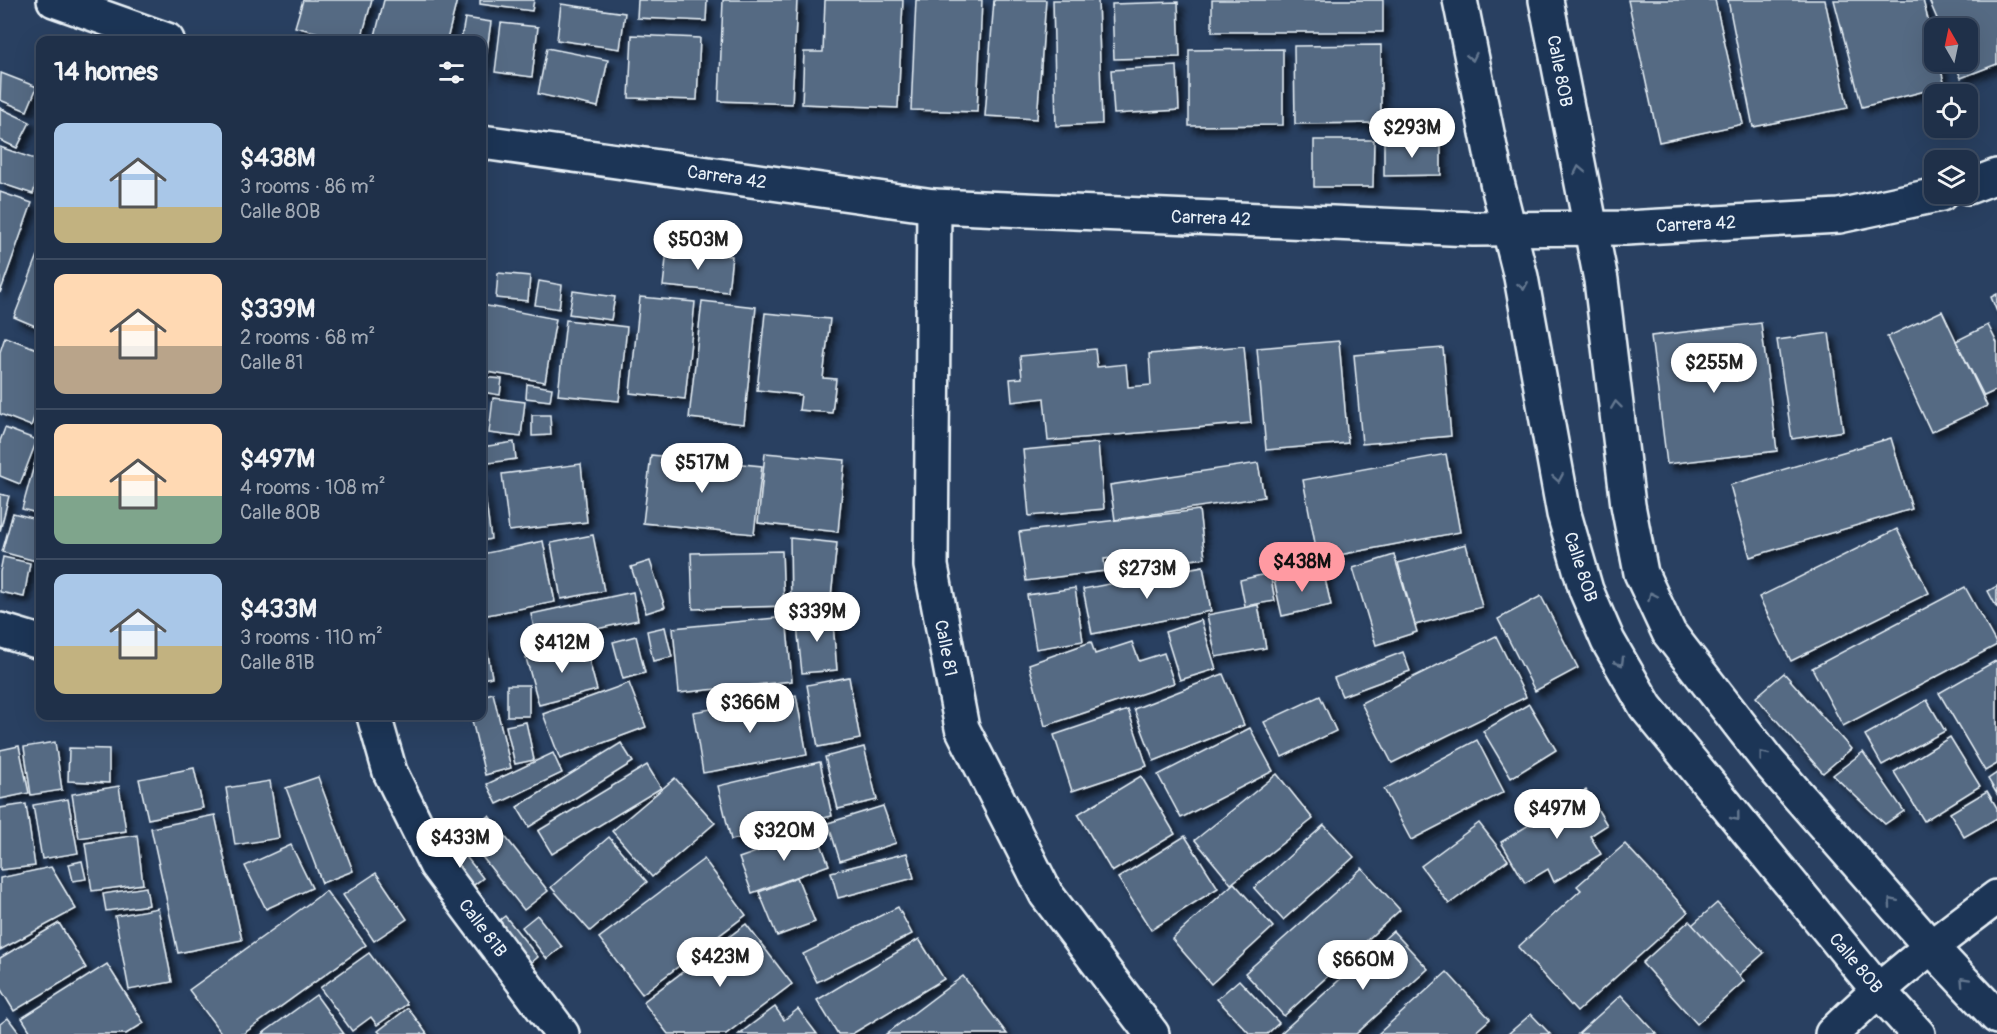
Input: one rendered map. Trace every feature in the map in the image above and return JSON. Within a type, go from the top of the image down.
[{"type":"street","points":[[54,0],[155,36]]},
{"type":"street","name":"Calle 80B","points":[[1460,0],[1497,182],[1521,277],[1564,514],[1586,590],[1608,642],[1646,707],[1878,990],[1918,1034]]},
{"type":"street","name":"Calle 80B","points":[[1546,0],[1601,280],[1628,505],[1641,573],[1669,633],[1768,761],[1930,946],[1997,1017]]},
{"type":"street","name":"Carrera 42","points":[[486,143],[934,206],[1461,229],[1626,228],[1839,216],[1924,198]]},
{"type":"street","points":[[1978,183],[1997,176]]},
{"type":"street","name":"Calle 81","points":[[934,206],[931,566],[962,728],[1046,894],[1152,1034]]},
{"type":"street","points":[[0,630],[36,641]]},
{"type":"street","name":"Calle 81B","points":[[375,720],[390,772],[436,865],[562,1034]]},
{"type":"street","points":[[1832,1034],[1878,990],[1930,946],[1997,897]]},
{"type":"building","points":[[303,0],[372,0],[362,36],[331,36],[295,27]]},
{"type":"building","points":[[384,0],[457,0],[448,36],[375,36]]},
{"type":"building","points":[[480,0],[534,0],[532,11],[480,4]]},
{"type":"building","points":[[638,0],[707,0],[706,21],[637,18]]},
{"type":"building","points":[[723,0],[797,0],[792,104],[719,101]]},
{"type":"building","points":[[825,0],[903,0],[898,108],[802,104],[804,52],[823,52]]},
{"type":"building","points":[[916,0],[982,0],[977,112],[911,110]]},
{"type":"building","points":[[994,0],[1046,0],[1037,119],[985,116]]},
{"type":"building","points":[[1053,0],[1098,0],[1102,124],[1056,126]]},
{"type":"building","points":[[1212,0],[1383,0],[1383,32],[1212,32]]},
{"type":"building","points":[[1628,0],[1715,0],[1743,124],[1659,142]]},
{"type":"building","points":[[1728,0],[1825,0],[1848,108],[1753,127]]},
{"type":"building","points":[[1834,0],[1923,0],[1928,18],[1924,18],[1924,72],[1942,72],[1944,84],[1924,84],[1924,91],[1862,107]]},
{"type":"building","points":[[1929,0],[1997,0],[1997,64],[1978,71],[1978,18],[1937,18]]},
{"type":"building","points":[[1178,2],[1180,57],[1114,59],[1112,4]]},
{"type":"building","points":[[561,4],[625,13],[620,49],[557,40]]},
{"type":"building","points":[[465,18],[491,22],[486,56],[486,36],[462,36]]},
{"type":"building","points":[[501,23],[538,27],[532,77],[495,72]]},
{"type":"building","points":[[632,35],[700,38],[697,100],[629,98]]},
{"type":"building","points":[[1381,45],[1381,123],[1295,124],[1294,46]]},
{"type":"building","points":[[547,48],[608,60],[598,107],[538,94]]},
{"type":"building","points":[[1283,49],[1283,125],[1189,126],[1189,50]]},
{"type":"building","points":[[1177,66],[1179,110],[1114,114],[1111,70]]},
{"type":"building","points":[[1958,72],[1976,72],[1961,78]]},
{"type":"building","points":[[1,73],[36,87],[27,111],[0,100]]},
{"type":"building","points":[[0,108],[30,122],[17,148],[0,140]]},
{"type":"building","points":[[1314,140],[1374,140],[1373,187],[1314,187]]},
{"type":"building","points":[[1384,142],[1441,142],[1441,175],[1384,176]]},
{"type":"building","points":[[0,147],[36,160],[36,184],[33,194],[0,183]]},
{"type":"building","points":[[0,192],[32,203],[0,293]]},
{"type":"building","points":[[667,250],[732,256],[728,292],[663,286]]},
{"type":"building","points":[[36,260],[36,326],[14,317]]},
{"type":"building","points":[[498,273],[530,276],[528,301],[496,298]]},
{"type":"building","points":[[539,281],[562,285],[559,309],[535,305]]},
{"type":"building","points":[[573,291],[615,297],[611,320],[569,314]]},
{"type":"building","points":[[1997,294],[1997,312],[1991,297]]},
{"type":"building","points":[[640,297],[695,302],[685,399],[630,393]]},
{"type":"building","points":[[702,301],[756,307],[744,424],[689,418]]},
{"type":"building","points":[[486,306],[556,319],[545,382],[486,372]]},
{"type":"building","points":[[1942,311],[1987,406],[1931,432],[1887,337]]},
{"type":"building","points":[[765,313],[830,319],[823,378],[836,379],[832,413],[799,410],[801,395],[757,390]]},
{"type":"building","points":[[566,320],[627,327],[619,401],[558,395]]},
{"type":"building","points":[[1761,323],[1777,451],[1667,464],[1651,336]]},
{"type":"building","points":[[1988,325],[1997,343],[1997,390],[1984,396],[1956,341]]},
{"type":"building","points":[[1829,333],[1843,431],[1792,439],[1777,340]]},
{"type":"building","points":[[5,337],[36,349],[36,412],[31,426],[0,414],[0,352]]},
{"type":"building","points":[[1339,341],[1348,443],[1266,450],[1257,348]]},
{"type":"building","points":[[1244,346],[1251,423],[1048,441],[1044,398],[1012,402],[1010,379],[1022,378],[1020,356],[1095,349],[1097,367],[1126,364],[1128,387],[1151,385],[1149,354]]},
{"type":"building","points":[[1443,348],[1451,436],[1362,444],[1354,355]]},
{"type":"building","points":[[486,377],[502,379],[500,395],[486,393]]},
{"type":"building","points":[[527,384],[552,388],[550,401],[526,398]]},
{"type":"building","points":[[493,398],[525,402],[521,437],[489,433]]},
{"type":"building","points":[[532,415],[550,415],[551,435],[532,436]]},
{"type":"building","points":[[5,428],[36,440],[20,484],[0,476],[0,441]]},
{"type":"building","points":[[1891,438],[1912,509],[1750,557],[1730,485]]},
{"type":"building","points":[[514,442],[516,459],[486,463],[486,446]]},
{"type":"building","points":[[1098,443],[1104,509],[1029,516],[1023,450]]},
{"type":"building","points":[[765,453],[845,460],[838,532],[758,523]]},
{"type":"building","points":[[1446,454],[1460,532],[1318,559],[1303,480]]},
{"type":"building","points":[[651,455],[762,466],[754,534],[643,523]]},
{"type":"building","points":[[36,458],[36,513],[22,509]]},
{"type":"building","points":[[1258,463],[1264,497],[1115,520],[1110,485]]},
{"type":"building","points":[[581,464],[587,522],[509,531],[502,474]]},
{"type":"building","points":[[0,494],[9,496],[0,531]]},
{"type":"building","points":[[486,503],[491,539],[486,540]]},
{"type":"building","points":[[1199,510],[1205,558],[1129,568],[1128,556],[1104,559],[1105,571],[1026,581],[1019,532]]},
{"type":"building","points":[[13,513],[36,519],[36,561],[2,552]]},
{"type":"building","points":[[1897,529],[1929,593],[1791,661],[1759,597]]},
{"type":"building","points":[[593,535],[604,591],[561,599],[551,543]]},
{"type":"building","points":[[790,538],[837,543],[830,606],[791,604]]},
{"type":"building","points":[[543,541],[555,602],[486,615],[486,553]]},
{"type":"building","points":[[1466,544],[1482,607],[1415,625],[1398,563]]},
{"type":"building","points":[[782,551],[784,606],[693,609],[691,553]]},
{"type":"building","points":[[1394,555],[1417,632],[1376,645],[1353,568]]},
{"type":"building","points":[[3,557],[30,563],[24,597],[0,592]]},
{"type":"building","points":[[650,561],[665,607],[646,613],[631,567]]},
{"type":"building","points":[[1203,566],[1211,611],[1092,634],[1083,589]]},
{"type":"building","points":[[1323,570],[1331,605],[1282,616],[1274,580]]},
{"type":"building","points":[[1270,573],[1275,601],[1245,606],[1240,580]]},
{"type":"building","points":[[1997,586],[1997,608],[1988,591]]},
{"type":"building","points":[[1965,587],[1997,645],[1843,726],[1812,668]]},
{"type":"building","points":[[1075,588],[1083,641],[1036,649],[1027,595]]},
{"type":"building","points":[[633,592],[638,620],[537,642],[531,614]]},
{"type":"building","points":[[1541,596],[1578,668],[1535,691],[1498,619]]},
{"type":"building","points":[[1258,605],[1266,648],[1216,657],[1207,615]]},
{"type":"building","points":[[832,612],[837,670],[802,673],[796,616]]},
{"type":"building","points":[[786,617],[792,681],[679,693],[673,628]]},
{"type":"building","points":[[1201,620],[1216,669],[1180,680],[1165,632]]},
{"type":"building","points":[[665,627],[672,657],[653,661],[647,631]]},
{"type":"building","points":[[636,636],[645,673],[623,679],[613,642]]},
{"type":"building","points":[[1496,636],[1526,697],[1392,763],[1361,703]]},
{"type":"building","points":[[486,642],[492,677],[486,678]]},
{"type":"building","points":[[584,642],[597,690],[539,705],[526,658]]},
{"type":"building","points":[[1091,642],[1095,654],[1132,642],[1139,661],[1164,653],[1174,683],[1045,726],[1029,664]]},
{"type":"building","points":[[1403,652],[1410,671],[1342,696],[1334,678]]},
{"type":"building","points":[[1997,660],[1997,764],[1985,771],[1939,693]]},
{"type":"building","points":[[1784,673],[1851,749],[1823,773],[1756,697]]},
{"type":"building","points":[[1223,674],[1244,725],[1154,761],[1134,709]]},
{"type":"building","points":[[849,677],[860,739],[818,747],[807,685]]},
{"type":"building","points":[[629,683],[646,727],[560,759],[543,714]]},
{"type":"building","points":[[507,685],[529,685],[529,716],[507,716]]},
{"type":"building","points":[[493,693],[511,768],[485,775],[472,720],[486,720],[486,695]]},
{"type":"building","points":[[796,695],[807,755],[703,773],[693,712]]},
{"type":"building","points":[[1320,696],[1336,731],[1282,757],[1264,722]]},
{"type":"building","points":[[1927,700],[1945,731],[1882,765],[1865,735]]},
{"type":"building","points":[[1529,704],[1556,750],[1511,778],[1483,731]]},
{"type":"building","points":[[1128,710],[1147,766],[1072,791],[1054,735]]},
{"type":"building","points":[[526,722],[534,760],[515,764],[506,726]]},
{"type":"building","points":[[1250,728],[1273,771],[1181,818],[1158,775]]},
{"type":"building","points":[[1950,737],[1980,786],[1924,821],[1894,772]]},
{"type":"building","points":[[1477,740],[1504,792],[1411,840],[1384,789]]},
{"type":"building","points":[[55,742],[62,790],[31,795],[24,747]]},
{"type":"building","points":[[621,743],[633,762],[529,827],[517,807]]},
{"type":"building","points":[[19,746],[29,793],[0,799],[0,750]]},
{"type":"building","points":[[864,747],[877,800],[838,809],[825,757]]},
{"type":"building","points":[[69,748],[109,749],[109,783],[68,781]]},
{"type":"building","points":[[1863,752],[1904,811],[1885,824],[1833,775]]},
{"type":"building","points":[[553,753],[562,773],[497,804],[487,784]]},
{"type":"building","points":[[820,762],[832,816],[731,840],[718,786]]},
{"type":"building","points":[[647,765],[661,788],[552,854],[538,831]]},
{"type":"building","points":[[194,768],[203,808],[148,819],[139,779]]},
{"type":"building","points":[[1997,773],[1997,794],[1988,779]]},
{"type":"building","points":[[1277,774],[1313,819],[1231,884],[1195,840]]},
{"type":"building","points":[[1141,776],[1175,834],[1112,872],[1078,814]]},
{"type":"building","points":[[318,777],[353,871],[322,883],[286,788]]},
{"type":"building","points":[[675,778],[715,823],[652,877],[612,831]]},
{"type":"building","points":[[270,781],[279,838],[235,845],[226,788]]},
{"type":"building","points":[[119,786],[126,831],[79,838],[72,794]]},
{"type":"building","points":[[1586,790],[1607,825],[1590,836],[1601,854],[1554,882],[1548,869],[1525,883],[1501,842]]},
{"type":"building","points":[[1987,791],[1997,808],[1997,818],[1964,837],[1950,813]]},
{"type":"building","points":[[68,799],[78,853],[42,859],[33,805]]},
{"type":"building","points":[[26,804],[35,866],[0,870],[0,808]]},
{"type":"building","points":[[883,806],[896,843],[840,861],[828,823]]},
{"type":"building","points":[[215,815],[242,940],[178,953],[151,828]]},
{"type":"building","points":[[489,816],[548,891],[524,910],[465,835]]},
{"type":"building","points":[[1479,823],[1508,860],[1449,904],[1421,866]]},
{"type":"building","points":[[1324,825],[1354,857],[1283,920],[1254,888]]},
{"type":"building","points":[[816,831],[829,865],[752,893],[739,858]]},
{"type":"building","points":[[137,835],[143,884],[92,891],[85,843]]},
{"type":"building","points":[[1185,836],[1218,888],[1151,930],[1118,878]]},
{"type":"building","points":[[609,837],[647,882],[590,931],[551,887]]},
{"type":"building","points":[[1625,844],[1688,912],[1577,1012],[1518,947],[1581,890],[1577,886]]},
{"type":"building","points":[[291,845],[312,888],[266,909],[245,866]]},
{"type":"building","points":[[457,845],[483,878],[463,893],[438,860]]},
{"type":"building","points":[[907,853],[914,878],[838,898],[831,872]]},
{"type":"building","points":[[704,859],[746,915],[642,994],[599,938]]},
{"type":"building","points":[[82,861],[86,879],[73,881],[69,864]]},
{"type":"building","points":[[51,867],[76,909],[0,950],[0,878]]},
{"type":"building","points":[[1362,868],[1400,910],[1284,1016],[1245,973]]},
{"type":"building","points":[[376,873],[407,919],[374,941],[343,895]]},
{"type":"building","points":[[797,877],[815,922],[777,936],[759,892]]},
{"type":"building","points":[[1234,883],[1273,927],[1211,984],[1172,939]]},
{"type":"building","points":[[146,887],[149,905],[106,911],[103,894]]},
{"type":"building","points":[[326,891],[366,945],[243,1034],[222,1034],[189,990]]},
{"type":"building","points":[[1717,903],[1764,953],[1738,976],[1692,925]]},
{"type":"building","points":[[898,907],[912,934],[817,982],[803,954]]},
{"type":"building","points":[[158,908],[172,982],[129,990],[115,916]]},
{"type":"building","points":[[537,915],[562,947],[547,959],[522,927]]},
{"type":"building","points":[[505,916],[538,957],[521,971],[487,930]]},
{"type":"building","points":[[1689,921],[1744,981],[1697,1024],[1642,963]]},
{"type":"building","points":[[59,923],[86,968],[14,1011],[0,988],[0,958]]},
{"type":"building","points":[[746,924],[792,984],[726,1034],[668,1034],[643,1002]]},
{"type":"building","points":[[1393,931],[1428,969],[1356,1034],[1281,1033]]},
{"type":"building","points":[[919,939],[944,979],[852,1034],[838,1034],[817,1000]]},
{"type":"building","points":[[369,953],[407,1004],[377,1025],[371,1017],[352,1031],[320,988]]},
{"type":"building","points":[[107,964],[144,1023],[126,1034],[32,1034],[22,1018]]},
{"type":"building","points":[[1447,972],[1490,1019],[1473,1034],[1378,1034]]},
{"type":"building","points":[[963,976],[1007,1034],[886,1034]]},
{"type":"building","points":[[1239,980],[1279,1023],[1267,1034],[1250,1034],[1217,999]]},
{"type":"building","points":[[316,995],[344,1034],[262,1034]]},
{"type":"building","points":[[1621,995],[1657,1034],[1578,1034]]},
{"type":"building","points":[[775,1007],[784,1020],[798,1009],[817,1034],[739,1034]]},
{"type":"building","points":[[408,1008],[427,1034],[381,1034],[378,1031]]},
{"type":"building","points":[[1531,1014],[1550,1034],[1508,1034]]},
{"type":"building","points":[[8,1018],[20,1034],[0,1034],[0,1024]]}]
